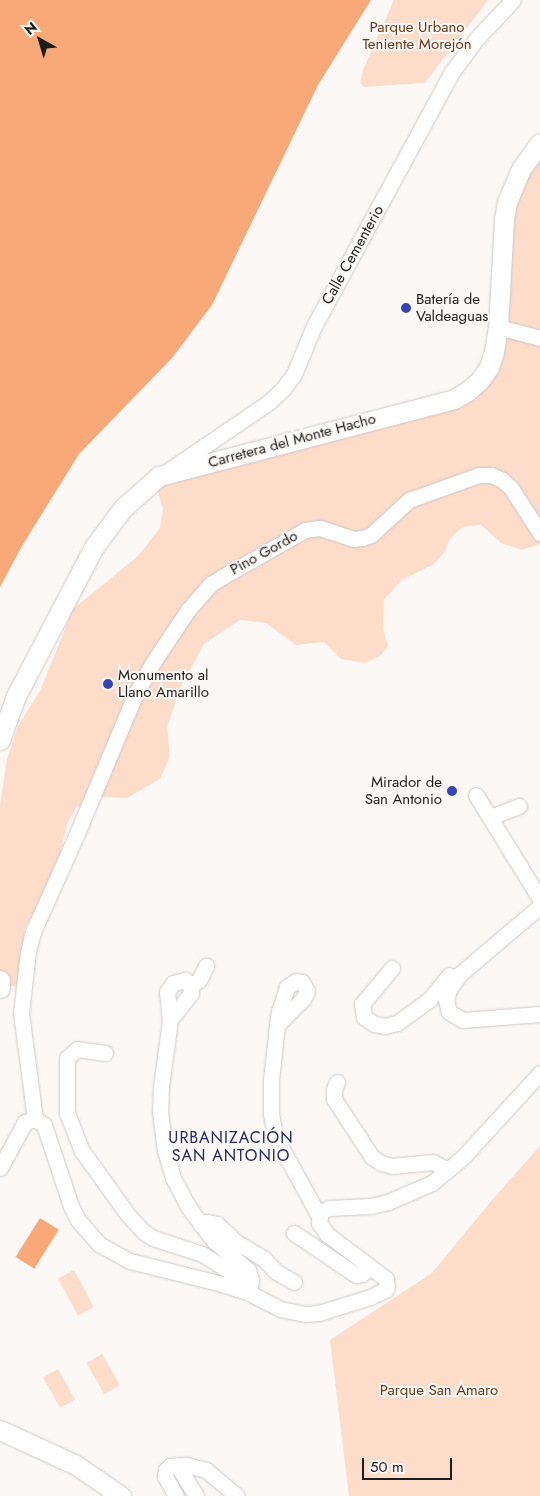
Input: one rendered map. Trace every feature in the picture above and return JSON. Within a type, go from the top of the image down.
[{"type":"main road","name":"Carretera del Monte Hacho","points":[[0,740],[16,696],[94,547],[122,508],[159,476],[454,399],[468,391],[480,380],[489,367],[494,352],[498,327],[504,219],[508,202],[521,169],[540,143]]},
{"type":"main road","points":[[0,980],[0,988]]},
{"type":"main road","points":[[0,1430],[76,1465],[121,1496]]},
{"type":"street","name":"Calle Cementerio","points":[[159,476],[268,402],[283,389],[294,374],[314,326],[452,72],[477,38],[513,0]]},
{"type":"street","points":[[498,327],[540,338]]},
{"type":"street","name":"Pino Gordo","points":[[36,1119],[21,1013],[28,952],[33,932],[76,836],[135,695],[152,664],[183,616],[211,584],[233,569],[305,530],[320,528],[353,539],[362,538],[371,534],[409,500],[480,474],[497,478],[511,488],[540,533]]},
{"type":"street","points":[[476,794],[540,898]]},
{"type":"street","points":[[490,818],[518,806]]},
{"type":"street","points":[[540,906],[460,974],[448,989],[446,1000],[449,1012],[458,1019],[514,1018],[540,1014]]},
{"type":"street","points":[[206,966],[199,980],[190,986],[185,980],[180,980],[170,985],[167,995],[170,1020],[161,1086],[160,1111],[165,1150],[179,1192],[201,1225],[218,1245],[246,1266],[250,1274],[249,1288]]},
{"type":"street","points":[[392,968],[362,1004],[364,1017],[374,1024],[386,1026],[397,1023],[429,1000],[450,974],[460,974]]},
{"type":"street","points":[[104,1052],[77,1049],[67,1058],[67,1113],[82,1151],[132,1220],[153,1238],[202,1254],[280,1309],[306,1314],[318,1313],[385,1290],[387,1287],[386,1279],[327,1234],[319,1223],[319,1216],[281,1149],[272,1124],[271,1080],[277,1025]]},
{"type":"street","points":[[319,1216],[328,1208],[371,1206],[388,1202],[432,1183],[463,1157],[540,1073]]},
{"type":"street","points":[[337,1082],[334,1090],[334,1099],[372,1157],[392,1166],[433,1162],[448,1170]]},
{"type":"street","points":[[0,1168],[25,1122],[36,1119],[45,1128],[71,1206],[78,1220],[99,1244],[130,1261],[249,1288]]},
{"type":"street","points":[[201,1225],[207,1222],[217,1224],[236,1242],[264,1259],[275,1271],[294,1282]]},
{"type":"street","points":[[294,1233],[356,1275],[362,1274],[370,1268]]},
{"type":"street","points":[[176,1496],[165,1476],[170,1466],[177,1465],[187,1465],[206,1470],[238,1496]]},
{"type":"street","points":[[177,1465],[196,1496]]},
{"type":"green space","name":"Parque Urbano Teniente Morejón","points":[[394,0],[488,0],[425,83],[364,87],[360,82],[363,70]]},
{"type":"green space","points":[[540,147],[540,544],[522,550],[501,543],[481,525],[462,527],[450,539],[444,553],[434,564],[402,580],[384,600],[383,629],[388,646],[380,656],[365,663],[341,659],[324,642],[296,645],[266,623],[240,620],[204,644],[180,688],[167,727],[170,756],[160,779],[127,798],[94,797],[76,808],[67,824],[58,863],[25,929],[17,983],[15,986],[7,986],[0,981],[0,805],[7,759],[18,726],[40,691],[73,609],[138,556],[160,528],[163,509],[158,492],[162,480],[423,402],[457,388],[481,367],[489,348],[515,205]]},
{"type":"green space","name":"Parque San Amaro","points":[[540,1146],[540,1496],[349,1496],[330,1340],[432,1273]]},
{"type":"green space","points":[[74,1270],[94,1307],[78,1316],[58,1278]]},
{"type":"green space","points":[[102,1354],[120,1385],[104,1394],[86,1363]]},
{"type":"green space","points":[[58,1369],[75,1400],[60,1408],[43,1377]]},
{"type":"shaded area","points":[[0,0],[371,0],[318,85],[212,305],[172,358],[79,454],[22,546],[0,587]]},
{"type":"shaded area","points":[[40,1218],[59,1230],[34,1269],[16,1257]]},
{"type":"place","name":"Batería de Valdeaguas","points":[[406,308]]},
{"type":"place","name":"Monumento al Llano Amarillo","points":[[108,684]]},
{"type":"place","name":"Mirador de San Antonio","points":[[452,791]]},
{"type":"district","name":"URBANIZACIÓN SAN ANTONIO","points":[[231,1147]]}]
